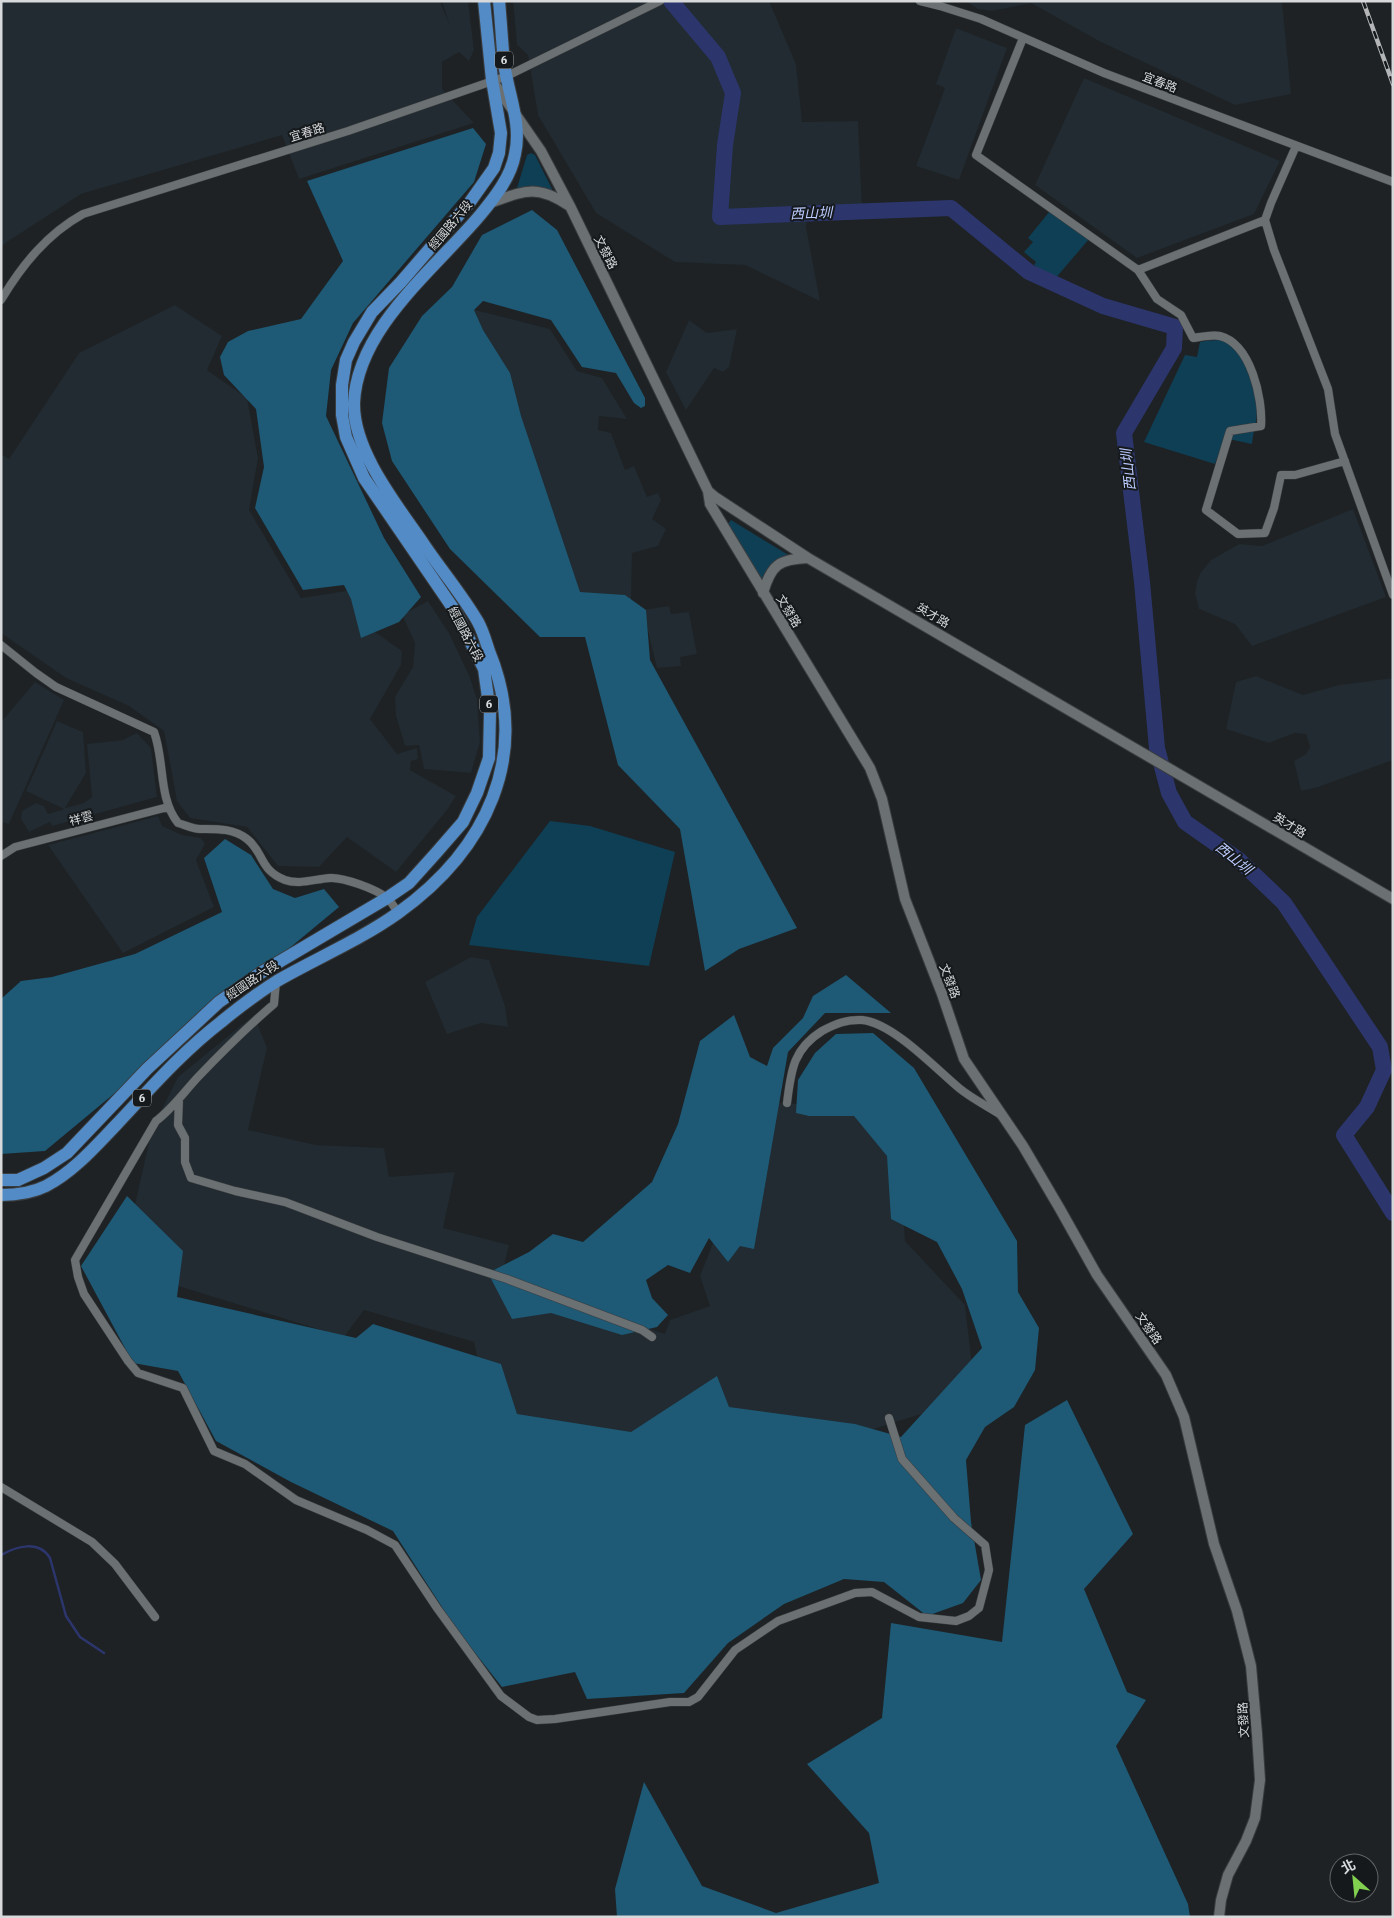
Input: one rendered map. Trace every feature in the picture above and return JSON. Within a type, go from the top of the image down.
[{"type":"main road","name":"6","points":[[484,1],[492,80]]},
{"type":"main road","name":"6","points":[[499,1],[507,76],[517,118]]},
{"type":"main road","name":"經國路六段","points":[[1,1180],[18,1180],[44,1168],[67,1153],[147,1069],[220,1002],[268,968],[409,883],[463,822],[477,793],[489,758],[490,712],[484,669],[455,611],[364,478],[346,437],[342,415],[342,385],[346,360],[368,318],[470,202],[494,168],[499,153],[501,133],[492,80]]},
{"type":"main road","name":"經國路六段","points":[[1,1195],[21,1194],[44,1187],[66,1174],[168,1070],[219,1024],[276,982],[331,953],[398,913],[453,864],[469,843],[484,817],[498,784],[504,763],[506,723],[497,672],[478,623],[382,482],[364,451],[354,405],[361,366],[382,324],[460,239],[490,203],[504,182],[513,163],[516,151],[517,118]]},
{"type":"main road","points":[[368,318],[382,324]]},
{"type":"main road","points":[[268,968],[276,982]]},
{"type":"street","name":"宜春路","points":[[1,300],[16,276],[43,244],[66,224],[83,214],[348,131],[507,76],[660,1]]},
{"type":"street","name":"宜春路","points":[[920,1],[981,19],[1104,73],[1393,182]]},
{"type":"street","points":[[1022,38],[976,156],[1138,270],[1157,299],[1181,314],[1193,338],[1219,336],[1231,341],[1240,350],[1249,366],[1262,410],[1261,426],[1230,431],[1206,510],[1238,534],[1264,533],[1274,508],[1281,475],[1295,475],[1345,461]]},
{"type":"street","name":"文發路","points":[[492,80],[541,151],[570,206],[708,490],[710,504],[870,768],[882,799],[905,898],[942,994],[964,1059],[1004,1117],[1060,1209],[1097,1275],[1166,1375],[1184,1418],[1214,1544],[1237,1611],[1253,1677],[1260,1780],[1255,1818],[1246,1841],[1228,1875],[1221,1900],[1219,1917]]},
{"type":"street","points":[[1296,146],[1265,220],[1274,250],[1328,389],[1335,434],[1393,594]]},
{"type":"street","points":[[490,203],[518,193],[538,190],[554,196],[570,206]]},
{"type":"street","points":[[1138,270],[1265,220]]},
{"type":"street","name":"英才路","points":[[708,490],[715,497],[808,558],[1393,899]]},
{"type":"street","points":[[763,593],[767,578],[773,568],[780,562],[808,558]]},
{"type":"street","points":[[1,644],[36,674],[56,687],[154,732],[158,744],[168,807],[178,823],[199,829],[219,828],[239,834],[253,845],[267,869],[286,881],[298,882],[337,878],[351,881],[387,898],[398,913]]},
{"type":"street","name":"祥雲","points":[[1,856],[15,847],[168,807]]},
{"type":"street","points":[[276,982],[274,1004],[236,1037],[179,1097],[170,1111],[156,1121],[75,1260],[78,1277],[84,1294],[138,1373],[183,1388],[214,1451],[245,1464],[296,1500],[367,1530],[395,1546],[501,1696],[529,1717],[537,1720],[555,1719],[670,1702],[689,1702],[698,1697],[735,1650],[778,1621],[855,1593],[872,1592],[919,1617],[956,1621],[970,1616],[979,1608],[989,1570],[984,1545],[954,1518],[902,1459],[889,1418]]},
{"type":"street","points":[[787,1103],[791,1070],[798,1053],[811,1038],[837,1023],[863,1020],[887,1029],[919,1053],[960,1089],[1004,1117]]},
{"type":"street","points":[[179,1097],[178,1125],[185,1138],[185,1162],[191,1178],[235,1191],[285,1202],[377,1236],[507,1279],[642,1330],[652,1337]]},
{"type":"street","points":[[1,1487],[92,1542],[115,1564],[155,1617]]},
{"type":"shaded area","points":[[1,1],[440,1],[450,26],[442,1],[468,1],[474,50],[469,61],[459,52],[442,62],[442,89],[474,123],[299,179],[282,135],[81,194],[1,246]]},
{"type":"shaded area","points":[[513,1],[769,1],[796,64],[802,122],[858,121],[862,208],[808,209],[806,227],[820,301],[745,265],[675,262],[596,213],[538,115],[528,55],[517,45]]},
{"type":"shaded area","points":[[966,1],[1282,1],[1291,94],[1235,105],[1099,41],[1031,3],[992,11],[978,9]]},
{"type":"shaded area","points":[[956,28],[1007,48],[959,180],[916,166],[945,88],[936,84]]},
{"type":"shaded area","points":[[1084,78],[1280,161],[1254,214],[1137,258],[1035,185]]},
{"type":"shaded area","points":[[473,128],[486,144],[474,182],[353,323],[331,370],[326,416],[384,538],[421,597],[399,622],[361,638],[351,599],[344,585],[303,590],[255,508],[264,467],[256,409],[224,375],[220,357],[228,342],[248,331],[301,319],[343,261],[307,181]]},
{"type":"shaded area","points":[[531,153],[535,155],[554,193],[533,188],[517,188],[527,155]]},
{"type":"shaded area","points":[[532,210],[557,230],[645,398],[645,406],[641,408],[634,403],[616,373],[582,367],[551,320],[483,301],[474,310],[483,330],[510,373],[521,416],[580,592],[625,595],[646,610],[650,660],[797,928],[739,949],[705,971],[680,829],[618,765],[585,637],[540,637],[450,549],[392,461],[382,423],[389,368],[422,316],[452,287],[482,235]]},
{"type":"shaded area","points":[[1050,211],[1089,239],[1054,280],[1034,265],[1036,262],[1024,252],[1033,242],[1028,238]]},
{"type":"shaded area","points":[[175,305],[222,336],[207,370],[247,398],[258,458],[249,510],[301,598],[359,589],[371,629],[402,651],[401,665],[370,719],[397,754],[417,748],[418,759],[411,761],[410,770],[456,796],[447,810],[396,872],[347,837],[319,867],[278,866],[247,827],[190,818],[177,801],[164,731],[129,706],[66,678],[1,633],[1,454],[9,459],[79,353]]},
{"type":"shaded area","points":[[471,309],[550,329],[577,371],[602,378],[627,419],[599,416],[598,430],[611,433],[625,470],[634,466],[647,497],[658,493],[661,500],[652,519],[666,529],[658,546],[632,553],[631,603],[578,597]]},
{"type":"shaded area","points":[[689,320],[707,333],[737,329],[729,367],[723,372],[714,368],[686,410],[666,372]]},
{"type":"shaded area","points":[[1224,341],[1238,352],[1252,378],[1257,405],[1252,444],[1224,438],[1215,464],[1144,442],[1185,355],[1197,357],[1200,342]]},
{"type":"shaded area","points":[[1353,509],[1386,597],[1252,646],[1235,624],[1199,609],[1195,593],[1197,581],[1201,572],[1211,560],[1239,544],[1262,546]]},
{"type":"shaded area","points":[[731,520],[790,556],[776,561],[767,571],[763,580],[760,580],[728,524]]},
{"type":"shaded area","points":[[428,601],[449,633],[469,675],[477,699],[480,742],[471,773],[424,769],[419,745],[405,746],[396,716],[395,697],[413,667],[415,643],[402,615]]},
{"type":"shaded area","points":[[669,606],[671,614],[689,612],[697,654],[680,657],[681,666],[657,668],[643,610]]},
{"type":"shaded area","points":[[1256,676],[1303,695],[1339,685],[1393,678],[1393,760],[1318,787],[1301,791],[1294,761],[1306,754],[1310,747],[1306,734],[1295,733],[1269,743],[1226,729],[1236,682]]},
{"type":"shaded area","points":[[35,682],[64,700],[9,824],[1,822],[1,722]]},
{"type":"shaded area","points":[[57,721],[83,732],[86,773],[65,808],[84,803],[92,797],[87,744],[123,740],[137,733],[151,748],[157,797],[52,826],[50,822],[29,832],[21,819],[22,811],[36,803],[44,806],[48,814],[64,809],[26,791]]},
{"type":"shaded area","points":[[158,816],[162,826],[182,835],[201,838],[205,844],[196,860],[214,907],[123,953],[48,845]]},
{"type":"shaded area","points":[[550,821],[590,826],[675,852],[649,966],[469,945],[477,917]]},
{"type":"shaded area","points":[[225,839],[251,855],[273,889],[295,898],[324,889],[339,907],[45,1151],[1,1154],[1,999],[21,981],[52,977],[135,954],[222,912],[204,858]]},
{"type":"shaded area","points":[[471,957],[489,960],[505,1006],[508,1027],[481,1023],[447,1034],[425,982]]},
{"type":"shaded area","points":[[846,975],[891,1013],[825,1013],[788,1052],[754,1249],[740,1246],[728,1262],[709,1238],[690,1273],[668,1265],[646,1280],[652,1298],[668,1315],[657,1327],[622,1335],[551,1313],[512,1319],[488,1273],[529,1252],[553,1234],[583,1242],[652,1182],[678,1124],[700,1041],[734,1015],[750,1057],[767,1066],[773,1048],[803,1018],[813,996]]},
{"type":"shaded area","points":[[254,1015],[267,1048],[248,1130],[316,1145],[384,1148],[389,1177],[455,1172],[443,1228],[509,1245],[498,1291],[580,1306],[665,1334],[670,1320],[710,1306],[700,1276],[768,1102],[865,1108],[900,1161],[905,1241],[965,1305],[972,1365],[937,1409],[867,1431],[629,1447],[491,1423],[474,1342],[364,1310],[344,1337],[162,1281],[133,1213],[152,1129],[178,1077]]},
{"type":"shaded area","points":[[873,1033],[914,1068],[1017,1241],[1018,1292],[1039,1328],[1035,1370],[1014,1407],[985,1427],[966,1460],[971,1522],[981,1580],[963,1603],[927,1616],[884,1582],[844,1579],[784,1604],[728,1643],[684,1693],[587,1699],[575,1672],[502,1687],[456,1629],[393,1531],[291,1482],[216,1441],[178,1371],[133,1363],[81,1266],[127,1196],[183,1251],[177,1297],[356,1338],[373,1324],[501,1364],[517,1414],[631,1432],[717,1376],[729,1407],[855,1424],[901,1437],[982,1348],[962,1289],[937,1242],[891,1219],[887,1156],[854,1116],[809,1116],[796,1113],[798,1080],[815,1053],[836,1034]]},
{"type":"shaded area","points":[[1067,1400],[1133,1534],[1084,1589],[1127,1692],[1146,1700],[1116,1746],[1188,1904],[1190,1917],[617,1917],[615,1889],[644,1782],[702,1886],[776,1913],[879,1883],[869,1833],[807,1764],[882,1718],[891,1623],[1002,1642],[1025,1425]]},
{"type":"waterway","name":"西山圳","points":[[671,1],[718,57],[733,93],[725,145],[720,217],[951,208],[1029,272],[1103,306],[1175,327],[1174,348],[1124,433],[1142,582],[1157,748],[1169,793],[1185,822],[1239,860],[1284,903],[1380,1047],[1384,1070],[1367,1107],[1344,1135],[1393,1213]]},
{"type":"waterway","points":[[1,1555],[27,1546],[45,1552],[50,1558],[66,1616],[80,1637],[104,1653]]},
{"type":"railway","points":[[1363,1],[1393,84]]}]
